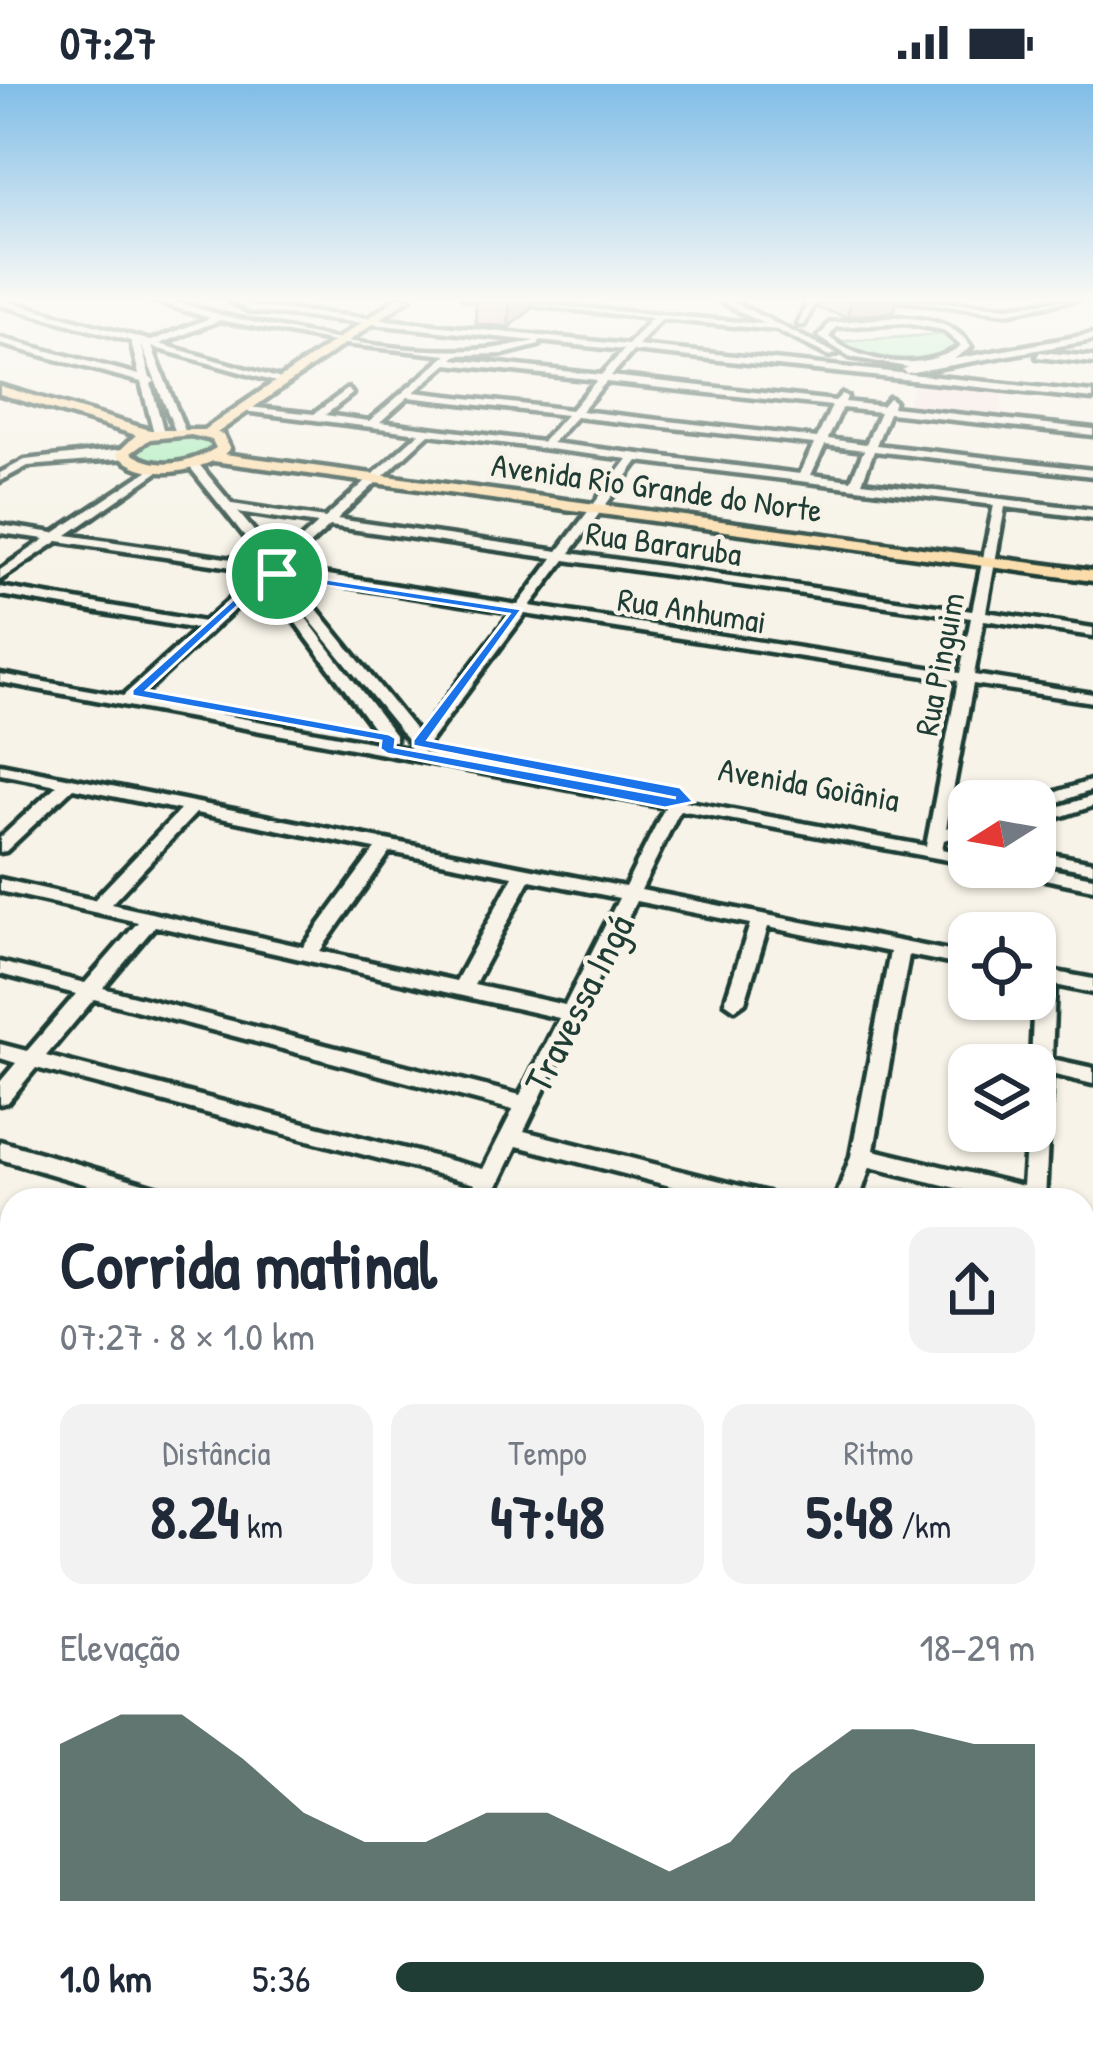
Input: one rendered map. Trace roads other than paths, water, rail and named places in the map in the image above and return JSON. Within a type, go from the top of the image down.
[{"type":"main road","points":[[0,390],[155,434],[193,432],[221,440],[218,453],[186,465],[139,465],[127,450],[0,400]]},
{"type":"main road","points":[[193,432],[261,390]]},
{"type":"main road","points":[[127,450],[155,434]]},
{"type":"main road","name":"Avenida Rio Grande do Norte","points":[[218,453],[991,557],[1093,576]]},
{"type":"main road","name":"Avenida Rio Grande do Norte","points":[[991,557],[1093,565]]},
{"type":"street","points":[[145,390],[155,434]]},
{"type":"street","points":[[166,390],[193,432]]},
{"type":"street","points":[[371,424],[411,390]]},
{"type":"street","points":[[545,445],[593,390]]},
{"type":"street","points":[[714,390],[1093,432]]},
{"type":"street","points":[[804,478],[846,390]]},
{"type":"street","points":[[855,484],[886,409],[899,390]]},
{"type":"street","points":[[1051,390],[1093,394]]},
{"type":"street","points":[[316,417],[348,392]]},
{"type":"street","points":[[406,394],[1093,473]]},
{"type":"street","points":[[235,408],[1093,514]]},
{"type":"street","points":[[132,697],[427,431]]},
{"type":"street","points":[[0,478],[25,463],[127,450]]},
{"type":"street","points":[[0,455],[25,463]]},
{"type":"street","points":[[186,465],[226,507],[416,748],[636,456]]},
{"type":"street","points":[[0,559],[139,465]]},
{"type":"street","points":[[186,465],[272,567],[388,744]]},
{"type":"street","points":[[0,576],[158,467]]},
{"type":"street","name":"Rua Pinguim","points":[[934,845],[1000,502]]},
{"type":"street","name":"Rua Bararuba","points":[[226,507],[1093,632]]},
{"type":"street","name":"Rua Anhumai","points":[[0,529],[272,567],[518,611],[1093,698]]},
{"type":"street","points":[[0,591],[207,627]]},
{"type":"street","name":"Avenida Goiânia","points":[[0,667],[132,697]]},
{"type":"street","name":"Avenida Goiânia","points":[[0,678],[132,697],[948,845]]},
{"type":"street","points":[[0,769],[948,956]]},
{"type":"street","points":[[0,847],[70,782]]},
{"type":"street","points":[[1056,797],[1093,785]]},
{"type":"street","name":"Travessa Ingá","points":[[484,1188],[677,798]]},
{"type":"street","points":[[1056,813],[1093,801]]},
{"type":"street","points":[[96,909],[192,807]]},
{"type":"street","points":[[934,845],[948,845]]},
{"type":"street","points":[[309,952],[386,848]]},
{"type":"street","points":[[1056,860],[1093,867]]},
{"type":"street","points":[[462,989],[523,875]]},
{"type":"street","points":[[1056,876],[1093,883]]},
{"type":"street","points":[[0,885],[573,1014]]},
{"type":"street","points":[[735,1002],[761,919]]},
{"type":"street","points":[[0,1096],[151,920]]},
{"type":"street","points":[[851,1188],[862,1156],[901,946]]},
{"type":"street","points":[[0,968],[526,1105]]},
{"type":"street","points":[[1056,979],[1093,986]]},
{"type":"street","points":[[0,1051],[481,1188]]},
{"type":"street","points":[[1056,1067],[1093,1076]]},
{"type":"street","points":[[510,1136],[713,1188]]},
{"type":"street","points":[[0,1150],[129,1188]]},
{"type":"street","points":[[1035,1188],[1036,1152]]},
{"type":"street","points":[[862,1156],[993,1188]]}]
